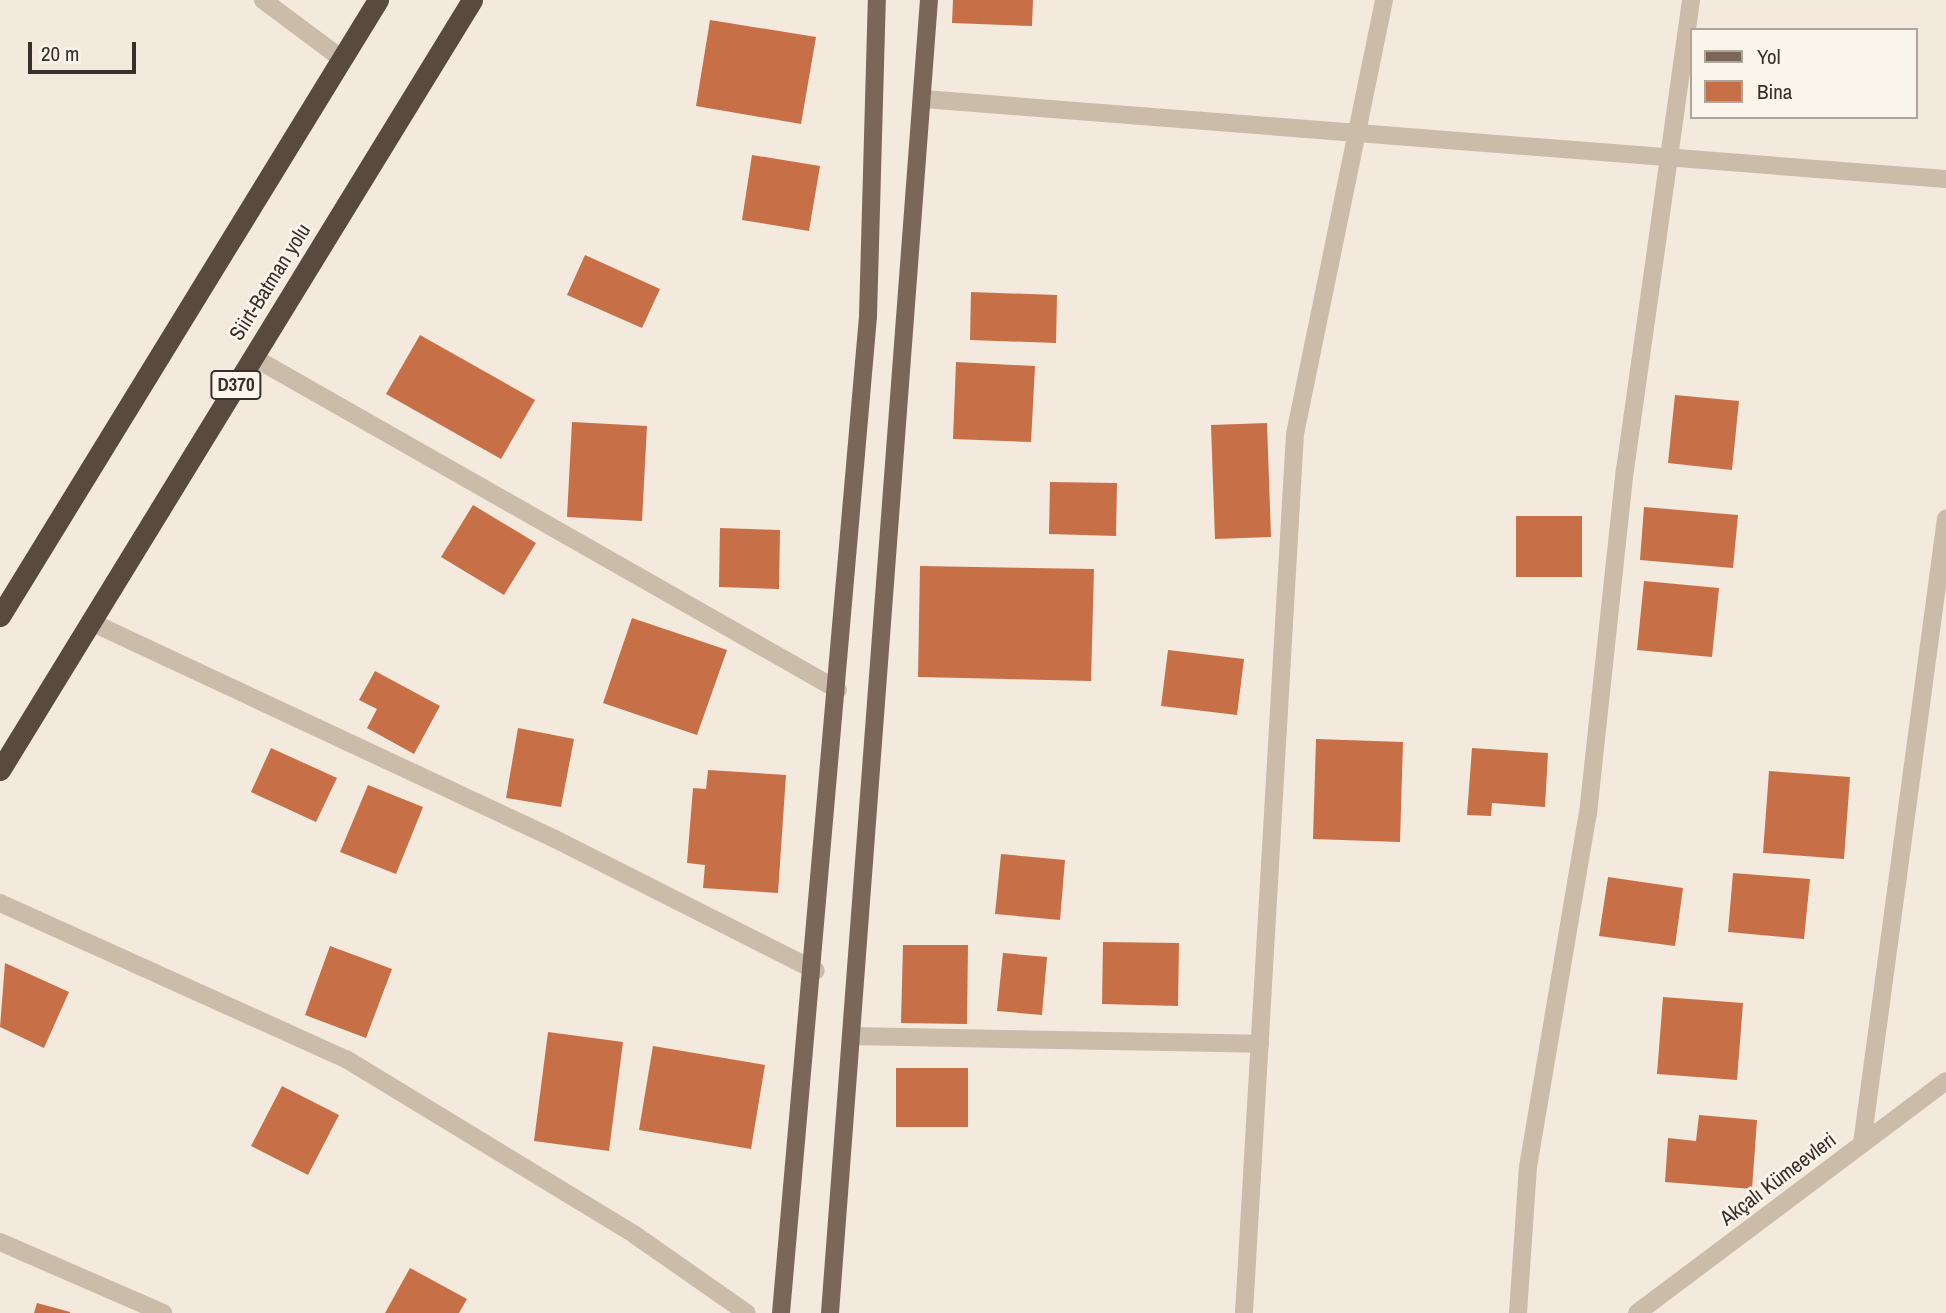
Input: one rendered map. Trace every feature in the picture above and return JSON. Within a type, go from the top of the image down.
[{"type":"highway","points":[[0,616],[378,0]]},
{"type":"highway","name":"Siirt-Batman yolu","points":[[0,769],[472,0]]},
{"type":"main road","points":[[781,1313],[816,971],[868,316],[877,0]]},
{"type":"main road","points":[[830,1313],[924,99],[929,0]]},
{"type":"street","points":[[263,0],[342,60]]},
{"type":"street","points":[[1244,1313],[1295,434],[1360,131],[1384,0]]},
{"type":"street","points":[[1518,1313],[1528,1167],[1588,814],[1625,470],[1691,0]]},
{"type":"street","points":[[924,99],[1360,131],[1670,161],[1946,179]]},
{"type":"street","points":[[253,357],[838,690]]},
{"type":"street","points":[[1861,1144],[1946,519]]},
{"type":"street","points":[[91,622],[555,839],[816,971]]},
{"type":"street","points":[[0,903],[346,1059],[635,1235],[747,1313]]},
{"type":"street","points":[[852,1036],[1260,1044]]},
{"type":"street","name":"Akçalı Kümeevleri","points":[[1637,1313],[1946,1081]]},
{"type":"street","points":[[0,1242],[163,1313]]},
{"type":"building","points":[[953,0],[1033,0],[1032,26],[952,23]]},
{"type":"building","points":[[710,20],[816,37],[801,124],[696,106]]},
{"type":"building","points":[[752,155],[820,166],[809,231],[742,220]]},
{"type":"building","points":[[585,255],[660,289],[642,328],[567,295]]},
{"type":"building","points":[[971,292],[1057,295],[1056,343],[970,340]]},
{"type":"building","points":[[420,335],[535,400],[501,459],[386,394]]},
{"type":"building","points":[[956,362],[1035,366],[1031,442],[953,439]]},
{"type":"building","points":[[1675,395],[1739,401],[1732,470],[1668,463]]},
{"type":"building","points":[[572,422],[647,426],[642,521],[567,517]]},
{"type":"building","points":[[1267,423],[1271,537],[1215,539],[1211,425]]},
{"type":"building","points":[[1050,482],[1117,483],[1116,536],[1049,534]]},
{"type":"building","points":[[473,505],[536,543],[504,595],[441,557]]},
{"type":"building","points":[[1644,507],[1738,515],[1733,568],[1640,560]]},
{"type":"building","points":[[1516,516],[1582,516],[1582,577],[1516,577]]},
{"type":"building","points":[[720,528],[780,530],[779,589],[719,587]]},
{"type":"building","points":[[920,566],[1094,569],[1091,681],[918,677]]},
{"type":"building","points":[[1644,581],[1719,588],[1712,657],[1637,650]]},
{"type":"building","points":[[632,618],[727,650],[697,735],[603,703]]},
{"type":"building","points":[[1168,650],[1244,659],[1237,715],[1161,706]]},
{"type":"building","points":[[375,671],[440,706],[414,754],[367,728],[377,709],[359,700]]},
{"type":"building","points":[[518,728],[574,739],[561,807],[506,798]]},
{"type":"building","points":[[1316,739],[1403,742],[1400,842],[1313,839]]},
{"type":"building","points":[[271,748],[337,778],[316,822],[251,792]]},
{"type":"building","points":[[1472,748],[1548,753],[1545,807],[1492,803],[1491,816],[1467,815]]},
{"type":"building","points":[[708,770],[786,775],[778,893],[703,888],[705,865],[687,863],[693,788],[706,789]]},
{"type":"building","points":[[1769,771],[1850,777],[1844,859],[1763,853]]},
{"type":"building","points":[[368,785],[423,807],[396,874],[340,852]]},
{"type":"building","points":[[1001,854],[1065,860],[1060,920],[995,914]]},
{"type":"building","points":[[1733,873],[1810,879],[1804,939],[1728,932]]},
{"type":"building","points":[[1608,877],[1683,888],[1675,946],[1599,936]]},
{"type":"building","points":[[1103,942],[1179,943],[1178,1006],[1102,1004]]},
{"type":"building","points":[[903,945],[968,945],[967,1024],[901,1023]]},
{"type":"building","points":[[330,946],[392,969],[366,1038],[305,1015]]},
{"type":"building","points":[[1003,953],[1047,957],[1042,1015],[997,1011]]},
{"type":"building","points":[[5,963],[69,992],[44,1048],[0,1027]]},
{"type":"building","points":[[1663,997],[1743,1003],[1737,1080],[1657,1074]]},
{"type":"building","points":[[548,1032],[623,1042],[609,1151],[534,1141]]},
{"type":"building","points":[[653,1046],[765,1065],[751,1149],[639,1130]]},
{"type":"building","points":[[896,1068],[968,1068],[968,1127],[896,1127]]},
{"type":"building","points":[[282,1086],[339,1115],[308,1175],[251,1146]]},
{"type":"building","points":[[1699,1115],[1757,1120],[1752,1189],[1665,1182],[1668,1138],[1696,1141]]},
{"type":"building","points":[[410,1268],[467,1299],[459,1313],[385,1313]]},
{"type":"building","points":[[37,1303],[70,1312],[70,1313],[34,1313]]}]
